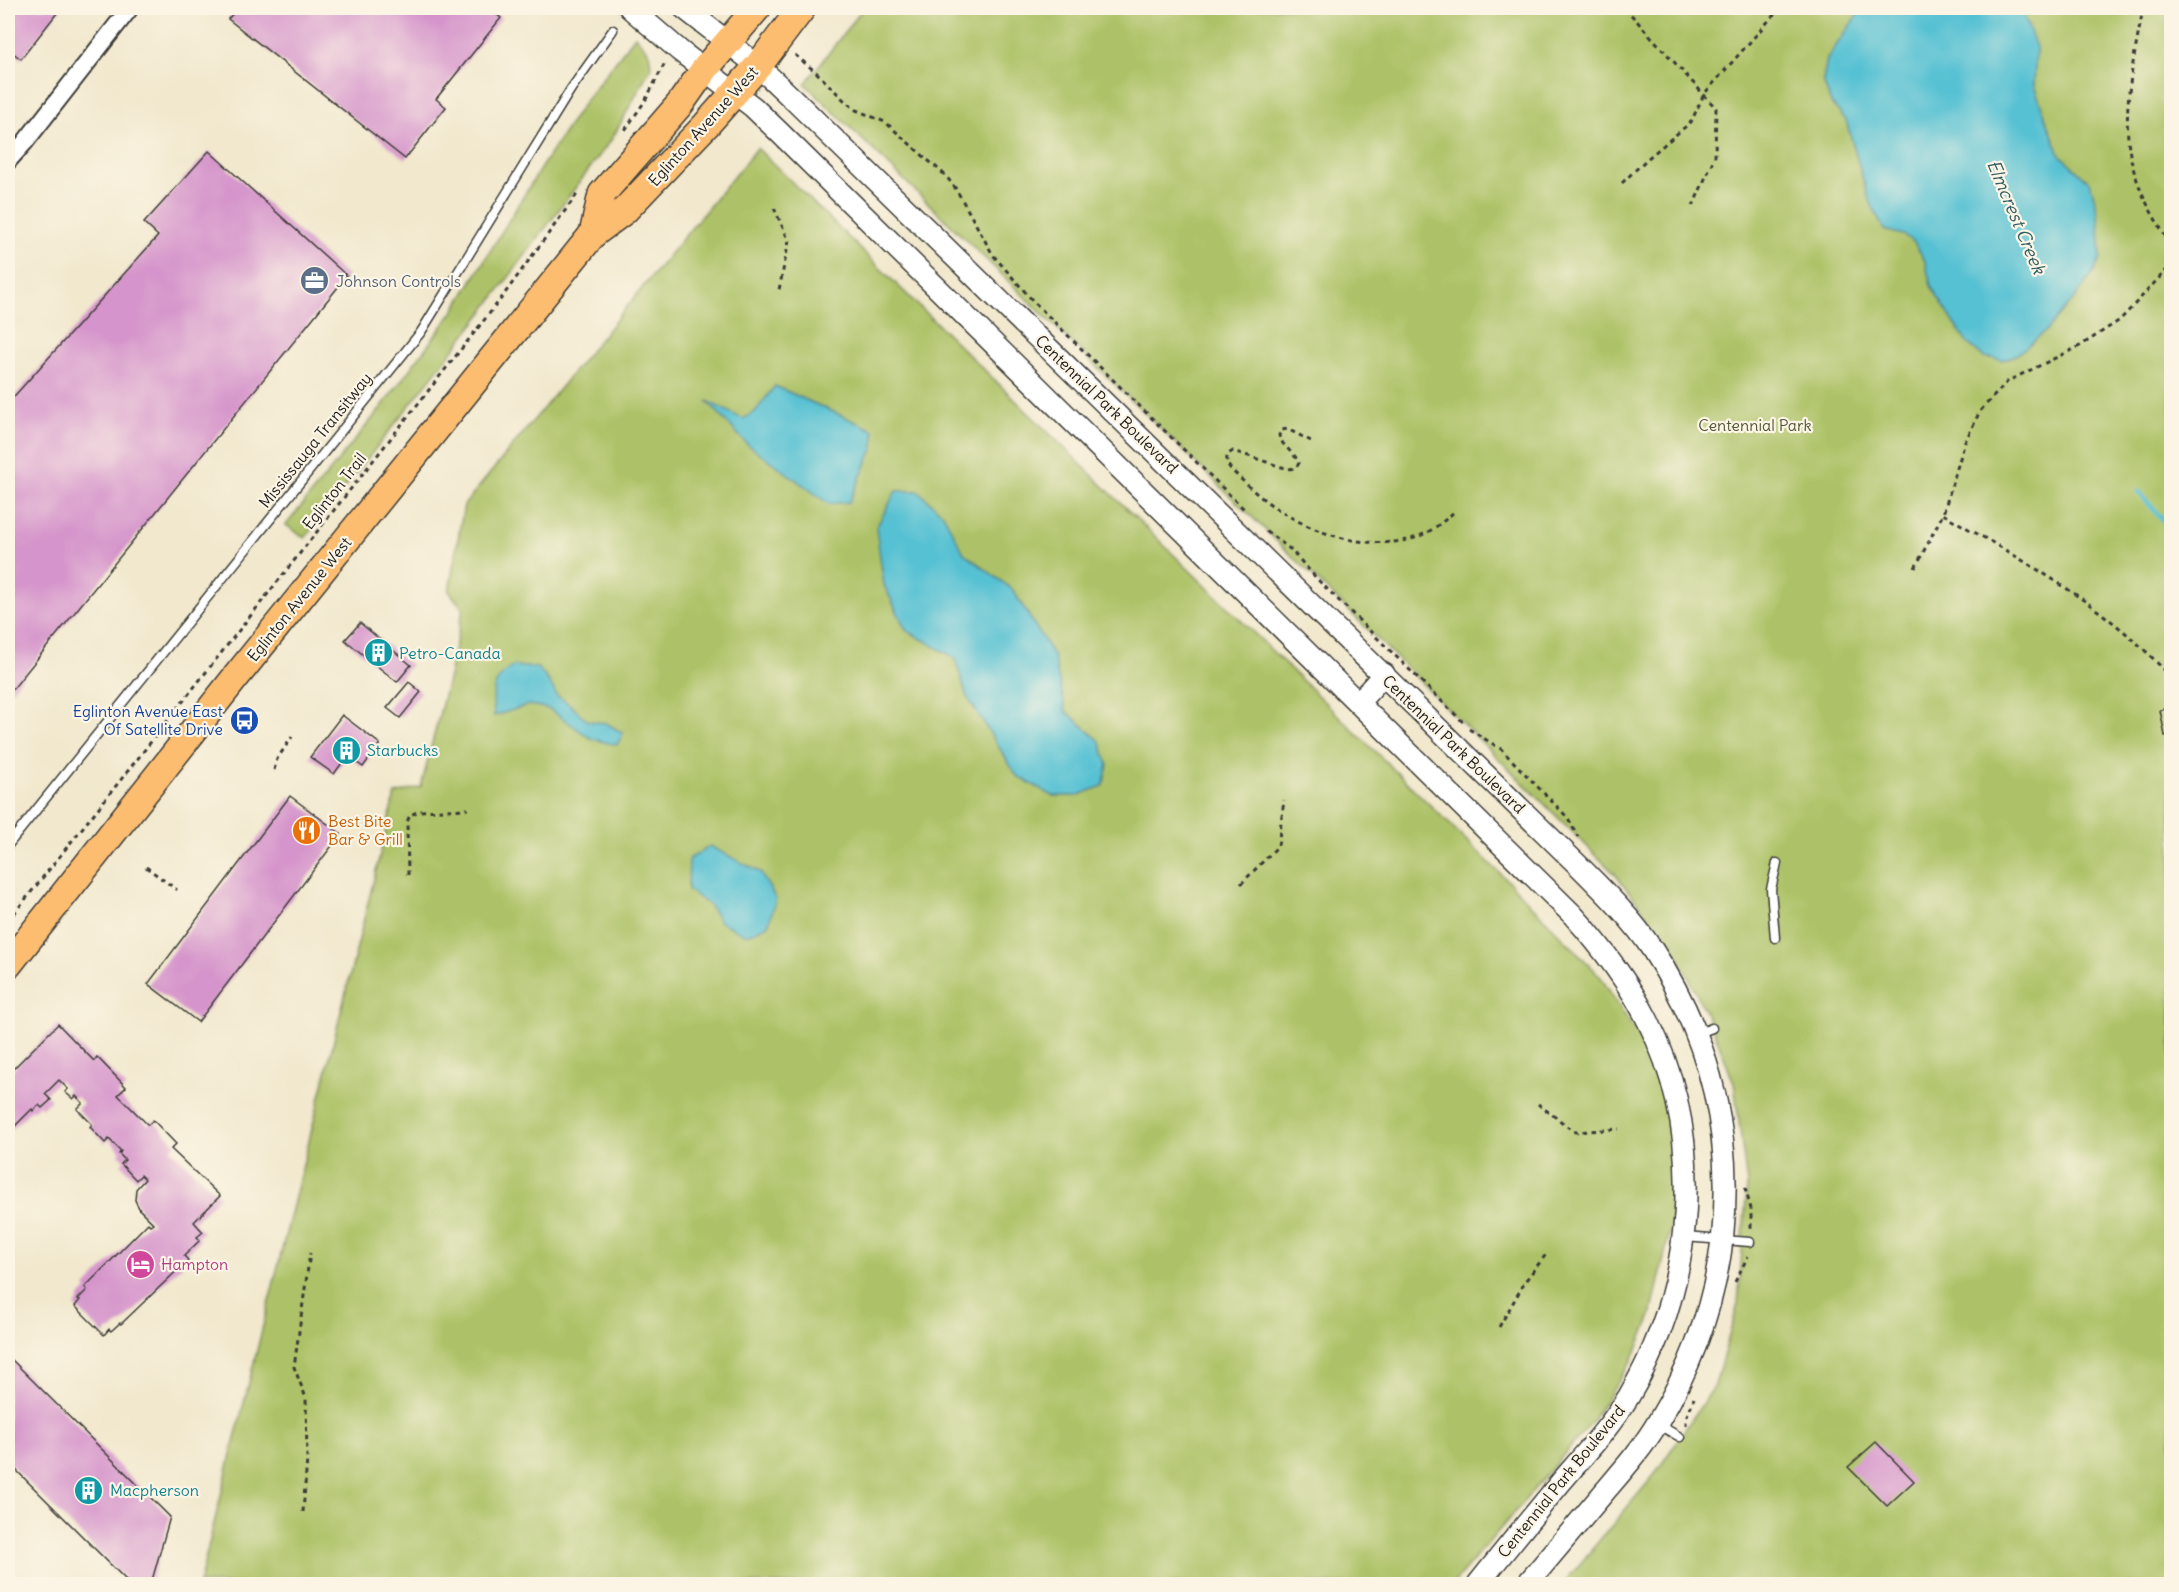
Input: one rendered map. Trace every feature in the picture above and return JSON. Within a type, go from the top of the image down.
[{"type":"main road","name":"Eglinton Avenue West","points":[[593,234],[602,194],[680,104],[719,82],[742,54],[757,8]]},
{"type":"main road","name":"Eglinton Avenue West","points":[[8,965],[242,669],[593,234],[624,212],[742,54],[802,8]]},
{"type":"street","points":[[8,161],[130,8]]},
{"type":"street","name":"Centennial Park Boulevard","points":[[630,8],[779,132],[1572,914],[1612,961],[1648,1022],[1662,1053],[1671,1082],[1681,1125],[1685,1161],[1684,1237],[1671,1297],[1656,1343],[1628,1397],[1595,1442],[1478,1584]]},
{"type":"street","name":"Centennial Park Boulevard","points":[[684,8],[742,54],[1031,329],[1580,867],[1627,915],[1652,949],[1704,1031],[1725,1160],[1725,1209],[1722,1240],[1708,1309],[1693,1354],[1657,1424],[1626,1466],[1527,1584]]},
{"type":"street","points":[[1358,704],[1384,674]]},
{"type":"lane","name":"Mississauga Transitway","points":[[8,845],[421,332],[571,88],[613,30]]},
{"type":"lane","points":[[1774,938],[1771,889],[1777,863]]},
{"type":"lane","points":[[1684,1237],[1750,1242]]},
{"type":"lane","points":[[1657,1424],[1680,1437]]},
{"type":"path","points":[[1625,8],[1716,108],[1715,156],[1693,206]]},
{"type":"path","points":[[1622,183],[1691,122],[1704,94],[1780,8]]},
{"type":"path","points":[[2143,8],[2130,87],[2128,117],[2130,147],[2138,184],[2172,247]]},
{"type":"path","points":[[793,53],[856,110],[885,122],[946,176],[956,189],[993,255],[1034,301],[1250,515]]},
{"type":"path","points":[[625,131],[664,66]]},
{"type":"path","name":"Eglinton Trail","points":[[8,921],[493,309],[583,186]]},
{"type":"path","points":[[774,208],[789,241],[779,290]]},
{"type":"path","points":[[1915,568],[1943,514],[1965,442],[1980,411],[2008,381],[2080,345],[2120,320],[2172,264]]},
{"type":"path","points":[[1311,441],[1287,429],[1282,430],[1278,435],[1296,456],[1299,463],[1296,468],[1288,469],[1233,451],[1228,454],[1227,465],[1269,504],[1315,529],[1353,540],[1385,543],[1414,538],[1440,525],[1456,510]]},
{"type":"path","points":[[1943,514],[2052,577],[2106,617],[2172,679]]},
{"type":"path","points":[[1263,529],[1290,549],[1320,582],[1412,672]]},
{"type":"path","points":[[274,770],[277,759],[292,737]]},
{"type":"path","points":[[1241,884],[1278,846],[1284,800]]},
{"type":"path","points":[[408,875],[407,822],[410,815],[420,811],[468,809]]},
{"type":"path","points":[[146,867],[177,890]]},
{"type":"path","points":[[1538,1104],[1575,1132],[1619,1129]]},
{"type":"path","points":[[1499,1327],[1526,1280],[1548,1252]]},
{"type":"path","points":[[303,1512],[307,1460],[306,1398],[294,1367],[310,1253]]},
{"type":"green space","name":"Centennial Park","points":[[863,8],[2171,8],[2171,1584],[1563,1584],[1655,1474],[1715,1385],[1738,1304],[1747,1185],[1734,1083],[1712,1026],[1676,952],[1615,874],[1350,612],[805,84]]},
{"type":"green space","points":[[635,36],[649,52],[651,67],[613,137],[483,312],[305,538],[286,525],[380,409],[453,312],[542,166],[585,101]]},
{"type":"green space","points":[[757,148],[1512,885],[1600,976],[1642,1042],[1665,1100],[1678,1178],[1668,1240],[1651,1316],[1632,1361],[1591,1423],[1453,1584],[199,1584],[395,794],[421,787],[450,672],[463,609],[449,591],[464,505]]},
{"type":"water","points":[[1862,8],[2021,8],[2036,47],[2034,86],[2060,155],[2090,182],[2098,212],[2101,259],[2084,287],[2047,330],[2016,355],[2003,360],[1984,357],[1967,343],[1931,286],[1925,261],[1914,242],[1903,235],[1884,230],[1868,197],[1846,120],[1831,103],[1823,81],[1827,59]]},
{"type":"water","points":[[775,386],[874,430],[874,447],[849,502],[829,504],[747,444],[707,401],[743,419],[755,412]]},
{"type":"water","points":[[896,491],[918,491],[943,514],[964,553],[1013,590],[1053,655],[1066,711],[1100,741],[1108,765],[1103,786],[1076,796],[1053,796],[1017,776],[967,697],[955,658],[906,630],[884,585],[876,528]]},
{"type":"water","points":[[513,666],[538,668],[557,696],[588,721],[606,723],[623,733],[617,745],[592,739],[549,709],[529,705],[494,716],[494,687],[500,677]]},
{"type":"water","points":[[710,846],[760,872],[776,899],[768,925],[747,935],[720,922],[710,906],[688,890],[689,859]]},
{"type":"building","points":[[8,8],[61,8],[21,59],[8,49]]},
{"type":"building","points":[[238,8],[488,8],[501,18],[436,99],[446,107],[405,159],[228,19]]},
{"type":"building","points":[[209,151],[347,276],[8,695],[8,403],[158,236],[144,223]]},
{"type":"building","name":"Petro-Canada","points":[[360,623],[411,665],[397,682],[345,640]]},
{"type":"building","points":[[409,682],[421,692],[400,718],[387,708]]},
{"type":"building","points":[[2172,708],[2172,735],[2165,736],[2160,710]]},
{"type":"building","name":"Starbucks","points":[[342,715],[380,744],[363,767],[347,756],[334,774],[310,757]]},
{"type":"building","points":[[290,796],[341,834],[198,1022],[148,984]]},
{"type":"building","points":[[58,1024],[94,1061],[97,1057],[126,1087],[118,1095],[148,1125],[153,1120],[176,1144],[171,1149],[220,1196],[194,1222],[203,1232],[197,1237],[200,1240],[184,1256],[188,1260],[121,1324],[111,1331],[109,1329],[104,1335],[75,1306],[80,1300],[78,1299],[87,1290],[85,1287],[148,1223],[150,1225],[153,1223],[140,1210],[135,1200],[136,1189],[145,1179],[141,1175],[136,1180],[121,1164],[125,1160],[119,1154],[121,1151],[109,1139],[105,1143],[90,1127],[92,1124],[77,1109],[83,1103],[76,1096],[73,1099],[65,1092],[68,1089],[59,1080],[45,1094],[51,1100],[42,1108],[39,1105],[33,1111],[32,1109],[11,1130],[8,1126],[8,1074]]},
{"type":"building","name":"Macpherson","points":[[8,1356],[170,1517],[151,1584],[130,1584],[8,1462]]},
{"type":"building","points":[[1876,1442],[1914,1481],[1887,1506],[1848,1467]]},
{"type":"waterway","name":"Elmcrest Creek","points":[[2139,492],[2172,531]]},
{"type":"place","name":"Johnson Controls","points":[[315,281]]},
{"type":"place","name":"Petro-Canada","points":[[378,653]]},
{"type":"place","name":"Eglinton Avenue East Of Satellite Drive","points":[[244,720]]},
{"type":"place","name":"Starbucks","points":[[346,750]]},
{"type":"place","name":"Best Bite Bar & Grill","points":[[307,830]]},
{"type":"place","name":"Hampton","points":[[140,1264]]},
{"type":"place","name":"Macpherson","points":[[89,1490]]}]
